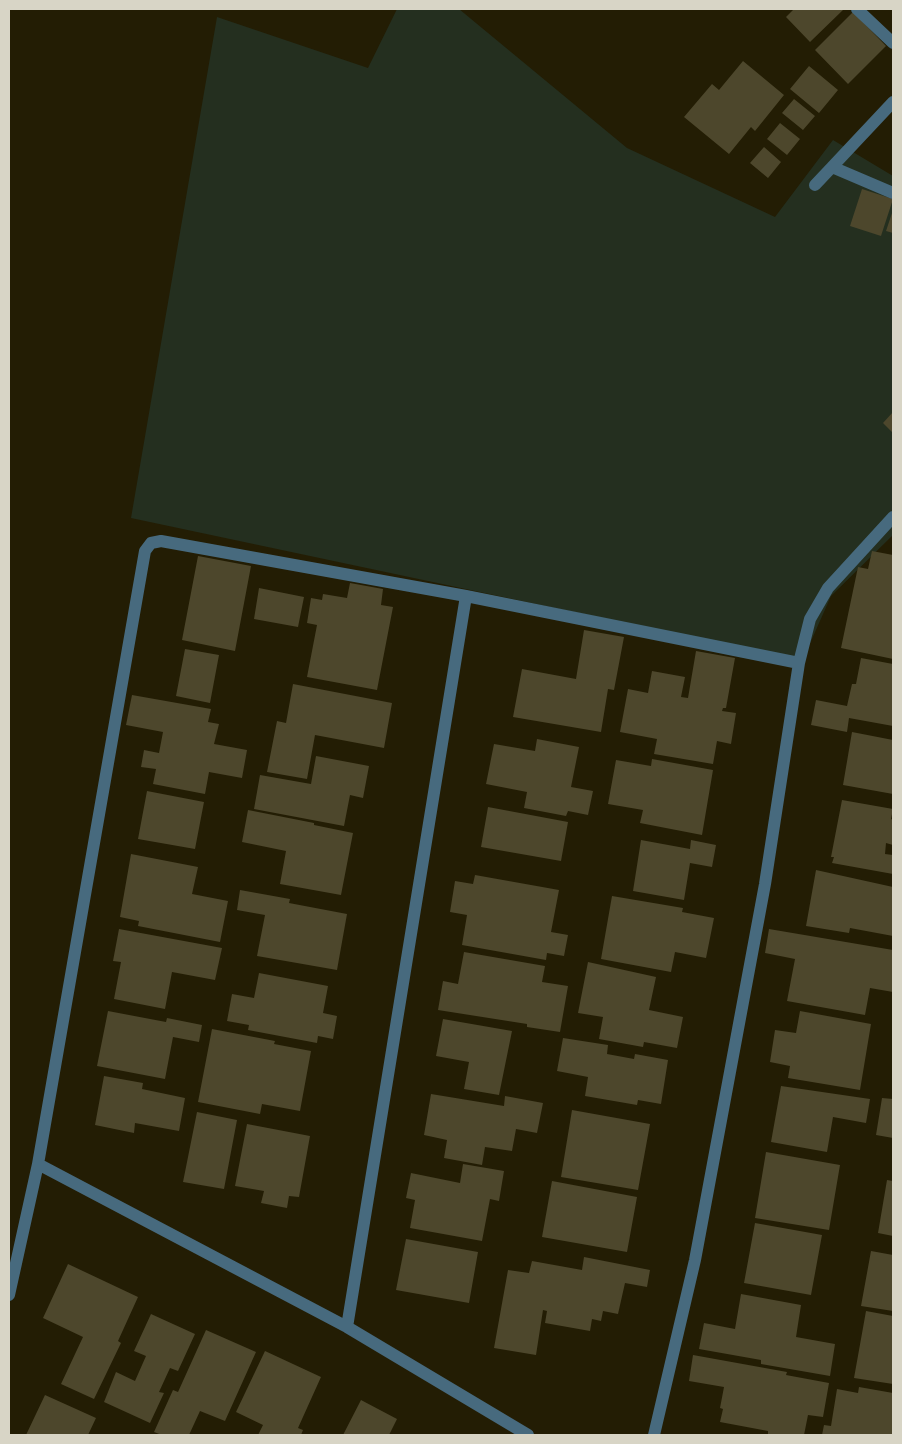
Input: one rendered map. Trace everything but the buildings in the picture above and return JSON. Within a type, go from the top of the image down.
[{"type":"street","points":[[857,9],[893,43]]},
{"type":"street","points":[[815,185],[893,102]]},
{"type":"street","points":[[832,167],[893,193]]},
{"type":"street","points":[[654,1435],[698,1241],[765,884],[799,663],[810,619],[828,588],[893,517]]},
{"type":"street","points":[[9,1295],[38,1164],[148,547],[151,543],[161,541],[466,596],[799,663]]},
{"type":"street","points":[[347,1326],[466,596]]},
{"type":"street","points":[[38,1164],[347,1326],[528,1435]]},
{"type":"green space","points":[[397,9],[459,9],[627,148],[775,217],[833,140],[893,176],[893,535],[831,596],[804,657],[791,658],[131,518],[217,17],[368,68]]}]
